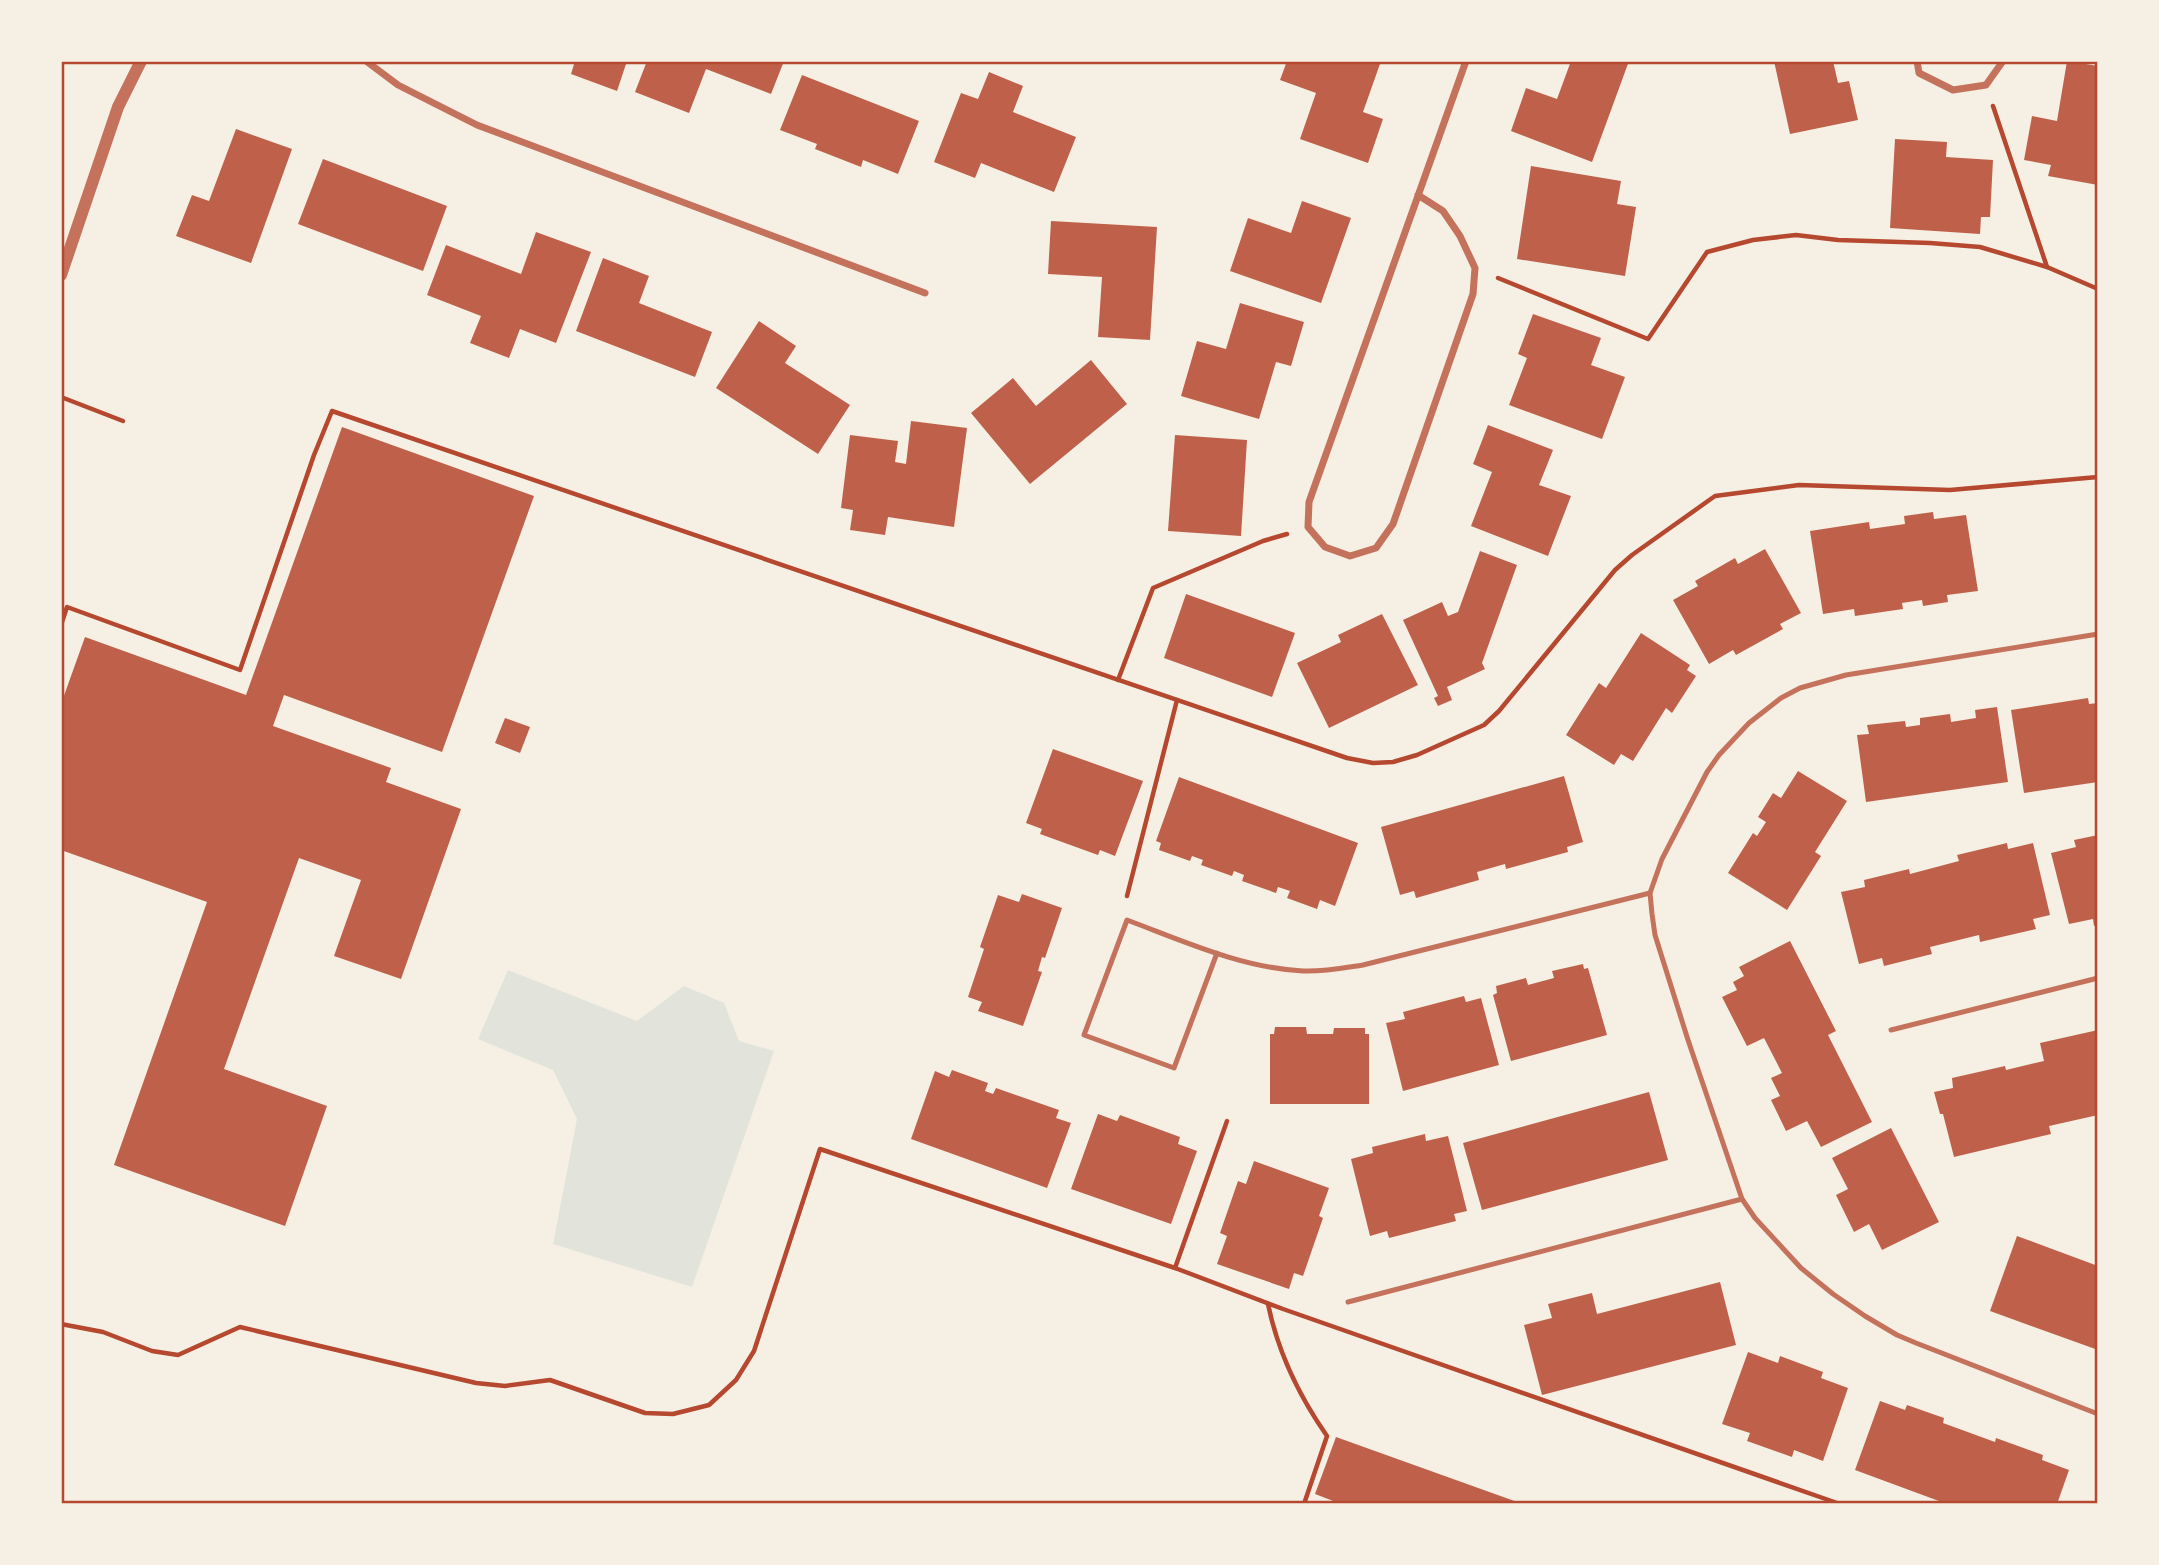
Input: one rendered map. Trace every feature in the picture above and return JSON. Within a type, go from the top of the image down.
[{"type":"street","points":[[61,275],[118,107],[141,61]]},
{"type":"street","points":[[366,61],[398,85],[477,125],[925,293]]},
{"type":"street","points":[[1418,195],[1443,211],[1460,236],[1475,268],[1474,293],[1393,524],[1376,548],[1350,556],[1325,547],[1308,527],[1309,502],[1418,195],[1466,61]]},
{"type":"street","points":[[1917,61],[1919,73],[1953,90],[1986,85],[2003,61]]},
{"type":"lane","points":[[2098,634],[1846,675],[1801,688],[1781,698],[1749,723],[1719,755],[1668,846],[1650,893],[1655,935],[1688,1040],[1742,1199],[1762,1226],[1801,1268],[1833,1294],[1898,1335],[2098,1414]]},
{"type":"lane","points":[[1217,953],[1174,1068],[1084,1035],[1126,919],[1217,953],[1279,968],[1334,970],[1650,893]]},
{"type":"lane","points":[[1891,1030],[2098,978]]},
{"type":"lane","points":[[1348,1302],[1742,1199]]},
{"type":"path","points":[[1986,85],[2047,267]]},
{"type":"path","points":[[1475,268],[1648,339],[1707,252],[1753,240],[1796,235],[1838,240],[1980,247],[2047,267],[2098,289]]},
{"type":"path","points":[[61,397],[123,422]]},
{"type":"path","points":[[61,625],[67,607],[240,670],[314,455],[332,411],[1347,758],[1373,763],[1393,762],[1417,755],[1484,725],[1499,711],[1615,570],[1716,496],[1799,485],[1950,490],[2098,477]]},
{"type":"path","points":[[1118,680],[1153,588],[1263,541],[1308,527]]},
{"type":"path","points":[[1126,919],[1126,897],[1177,700]]},
{"type":"path","points":[[1175,1268],[1227,1121]]},
{"type":"path","points":[[61,1324],[103,1332],[152,1352],[178,1354],[240,1327],[476,1383],[505,1386],[550,1380],[645,1413],[673,1414],[709,1405],[736,1380],[754,1351],[820,1149],[1175,1268],[1840,1504]]},
{"type":"path","points":[[1268,1303],[1283,1357],[1304,1401],[1327,1436],[1304,1504]]},
{"type":"shaded area","points":[[508,970],[637,1021],[684,986],[724,1003],[739,1041],[774,1051],[692,1287],[553,1244],[577,1119],[553,1070],[478,1039]]},
{"type":"building","points":[[575,61],[627,61],[617,91],[571,74]]},
{"type":"building","points":[[647,61],[784,61],[771,94],[706,69],[689,113],[635,92]]},
{"type":"building","points":[[1287,61],[1381,61],[1363,112],[1383,119],[1368,163],[1300,139],[1316,93],[1280,80]]},
{"type":"building","points":[[1571,61],[1629,61],[1592,162],[1511,131],[1526,88],[1557,99]]},
{"type":"building","points":[[1774,61],[1833,61],[1838,83],[1849,81],[1858,120],[1790,134]]},
{"type":"building","points":[[2067,61],[2098,66],[2098,185],[2048,176],[2051,165],[2024,160],[2032,116],[2057,121]]},
{"type":"building","points":[[989,72],[1023,86],[1013,112],[1076,137],[1054,192],[981,163],[975,178],[934,162],[961,93],[978,99]]},
{"type":"building","points":[[802,75],[919,121],[898,174],[863,160],[861,167],[815,149],[817,144],[780,130]]},
{"type":"building","points":[[236,129],[292,149],[251,263],[176,236],[192,195],[209,201]]},
{"type":"building","points":[[1895,139],[1947,142],[1946,157],[1993,160],[1990,217],[1981,217],[1980,234],[1890,228]]},
{"type":"building","points":[[323,159],[447,206],[423,271],[298,224]]},
{"type":"building","points":[[1531,166],[1621,181],[1617,204],[1636,207],[1625,276],[1517,259]]},
{"type":"building","points":[[1302,201],[1351,218],[1321,303],[1230,271],[1248,218],[1291,233]]},
{"type":"building","points":[[1051,221],[1157,227],[1150,340],[1098,337],[1102,277],[1048,274]]},
{"type":"building","points":[[536,232],[591,252],[556,343],[520,329],[509,358],[470,343],[481,316],[427,295],[446,245],[521,274]]},
{"type":"building","points":[[603,258],[649,276],[639,303],[712,332],[695,377],[576,331]]},
{"type":"building","points":[[1240,303],[1304,322],[1291,366],[1276,362],[1259,419],[1181,396],[1197,341],[1226,349]]},
{"type":"building","points":[[1533,314],[1601,338],[1591,365],[1625,377],[1602,439],[1509,405],[1527,358],[1518,354]]},
{"type":"building","points":[[759,321],[796,346],[785,363],[850,405],[818,454],[716,388]]},
{"type":"building","points":[[1091,360],[1127,404],[1030,484],[971,413],[1013,378],[1036,406]]},
{"type":"building","points":[[911,421],[967,428],[954,527],[888,517],[885,535],[850,530],[853,510],[841,508],[850,435],[898,441],[895,462],[906,464]]},
{"type":"building","points":[[1488,425],[1553,450],[1539,485],[1571,496],[1548,556],[1471,526],[1492,472],[1473,464]]},
{"type":"building","points":[[342,427],[534,496],[442,752],[284,695],[273,726],[391,768],[386,782],[461,809],[401,979],[334,956],[361,880],[299,858],[224,1069],[327,1106],[285,1226],[114,1165],[207,902],[61,850],[61,704],[85,637],[246,695]]},
{"type":"building","points":[[1175,435],[1247,440],[1241,536],[1168,531]]},
{"type":"building","points":[[1933,512],[1934,519],[1966,515],[1978,591],[1947,595],[1948,602],[1923,606],[1922,600],[1902,603],[1903,609],[1855,616],[1854,609],[1823,614],[1810,531],[1869,522],[1870,529],[1905,524],[1904,516]]},
{"type":"building","points":[[1765,549],[1801,613],[1780,624],[1783,629],[1736,655],[1733,650],[1709,664],[1673,600],[1698,586],[1695,581],[1735,558],[1738,564]]},
{"type":"building","points":[[1480,551],[1517,565],[1482,663],[1485,669],[1447,687],[1452,700],[1438,706],[1434,698],[1438,696],[1403,620],[1442,602],[1448,616],[1458,612]]},
{"type":"building","points":[[1186,594],[1295,633],[1272,697],[1164,658]]},
{"type":"building","points":[[1382,614],[1418,685],[1329,728],[1297,663],[1341,642],[1338,635]]},
{"type":"building","points":[[1641,633],[1690,665],[1687,670],[1696,676],[1672,713],[1666,708],[1633,761],[1621,754],[1614,765],[1566,735],[1599,683],[1606,688]]},
{"type":"building","points":[[2088,698],[2089,704],[2098,703],[2098,782],[2024,793],[2011,710]]},
{"type":"building","points":[[1997,707],[2008,782],[1866,802],[1857,735],[1869,734],[1867,725],[1905,721],[1906,727],[1920,725],[1920,718],[1950,714],[1951,722],[1976,718],[1975,710]]},
{"type":"building","points":[[505,718],[530,727],[520,753],[495,743]]},
{"type":"building","points":[[1053,749],[1143,781],[1115,856],[1100,850],[1098,855],[1040,834],[1042,829],[1026,823]]},
{"type":"building","points":[[1798,771],[1847,801],[1815,852],[1821,856],[1787,910],[1728,873],[1753,833],[1757,836],[1766,822],[1758,817],[1773,793],[1781,798]]},
{"type":"building","points":[[1564,776],[1583,842],[1567,847],[1568,852],[1506,869],[1505,864],[1477,872],[1479,880],[1416,898],[1414,891],[1400,895],[1381,827]]},
{"type":"building","points":[[1179,777],[1358,843],[1335,906],[1320,900],[1317,909],[1287,898],[1290,891],[1278,887],[1276,893],[1242,881],[1244,875],[1234,871],[1232,876],[1201,865],[1203,860],[1192,856],[1190,861],[1159,850],[1161,843],[1156,841]]},
{"type":"building","points":[[2098,835],[2098,925],[2094,926],[2093,919],[2069,924],[2051,853],[2076,847],[2074,840]]},
{"type":"building","points":[[2007,843],[2008,849],[2033,843],[2050,915],[2033,919],[2036,929],[1980,942],[1979,935],[1930,947],[1932,954],[1884,966],[1882,958],[1859,964],[1841,892],[1865,887],[1864,880],[1909,869],[1910,874],[1959,861],[1957,855]]},
{"type":"building","points":[[1022,894],[1062,908],[1045,958],[1042,957],[1038,971],[1042,972],[1023,1026],[978,1011],[982,1002],[968,997],[984,949],[980,947],[998,895],[1019,902]]},
{"type":"building","points":[[1790,941],[1836,1031],[1828,1035],[1872,1122],[1821,1147],[1807,1121],[1786,1131],[1771,1100],[1780,1096],[1771,1078],[1782,1073],[1764,1038],[1747,1046],[1722,997],[1737,990],[1733,982],[1744,976],[1739,967]]},
{"type":"building","points":[[1583,964],[1584,969],[1588,968],[1607,1035],[1511,1061],[1493,995],[1497,993],[1496,986],[1526,978],[1528,985],[1554,978],[1552,971]]},
{"type":"building","points":[[1464,996],[1466,1002],[1481,998],[1499,1065],[1403,1091],[1386,1023],[1405,1019],[1403,1012]]},
{"type":"building","points":[[1275,1027],[1306,1027],[1307,1034],[1333,1034],[1334,1028],[1365,1028],[1365,1034],[1369,1034],[1369,1104],[1270,1104],[1270,1034],[1274,1034]]},
{"type":"building","points":[[2098,1030],[2098,1115],[2049,1126],[2051,1134],[1954,1157],[1943,1114],[1940,1114],[1934,1092],[1953,1088],[1952,1078],[2005,1066],[2006,1070],[2044,1061],[2040,1043]]},
{"type":"building","points":[[952,1070],[988,1083],[985,1091],[993,1094],[996,1088],[1059,1110],[1056,1118],[1071,1123],[1047,1188],[911,1139],[935,1071],[949,1077]]},
{"type":"building","points":[[1649,1092],[1668,1160],[1482,1210],[1463,1143]]},
{"type":"building","points":[[1098,1114],[1117,1121],[1120,1115],[1180,1137],[1178,1144],[1197,1151],[1171,1224],[1071,1189]]},
{"type":"building","points":[[1891,1128],[1939,1222],[1882,1250],[1869,1224],[1854,1232],[1836,1195],[1848,1189],[1832,1158]]},
{"type":"building","points":[[1425,1134],[1426,1141],[1448,1136],[1467,1211],[1454,1214],[1456,1221],[1389,1238],[1387,1231],[1370,1236],[1351,1159],[1373,1153],[1372,1147]]},
{"type":"building","points":[[1254,1161],[1329,1188],[1319,1216],[1323,1218],[1303,1276],[1294,1273],[1289,1289],[1217,1264],[1227,1236],[1220,1233],[1238,1181],[1246,1184]]},
{"type":"building","points":[[2017,1236],[2098,1266],[2098,1350],[1990,1311]]},
{"type":"building","points":[[1720,1282],[1736,1345],[1542,1395],[1524,1325],[1552,1318],[1548,1304],[1592,1293],[1597,1314]]},
{"type":"building","points":[[1748,1352],[1778,1363],[1780,1356],[1823,1372],[1821,1378],[1848,1388],[1823,1461],[1794,1450],[1792,1457],[1747,1441],[1750,1433],[1722,1424]]},
{"type":"building","points":[[1880,1401],[1905,1410],[1907,1405],[1944,1418],[1943,1423],[1995,1442],[1996,1438],[2043,1455],[2042,1460],[2069,1470],[2057,1504],[1947,1504],[1855,1470]]},
{"type":"building","points":[[1336,1437],[1520,1504],[1341,1504],[1315,1494]]}]
